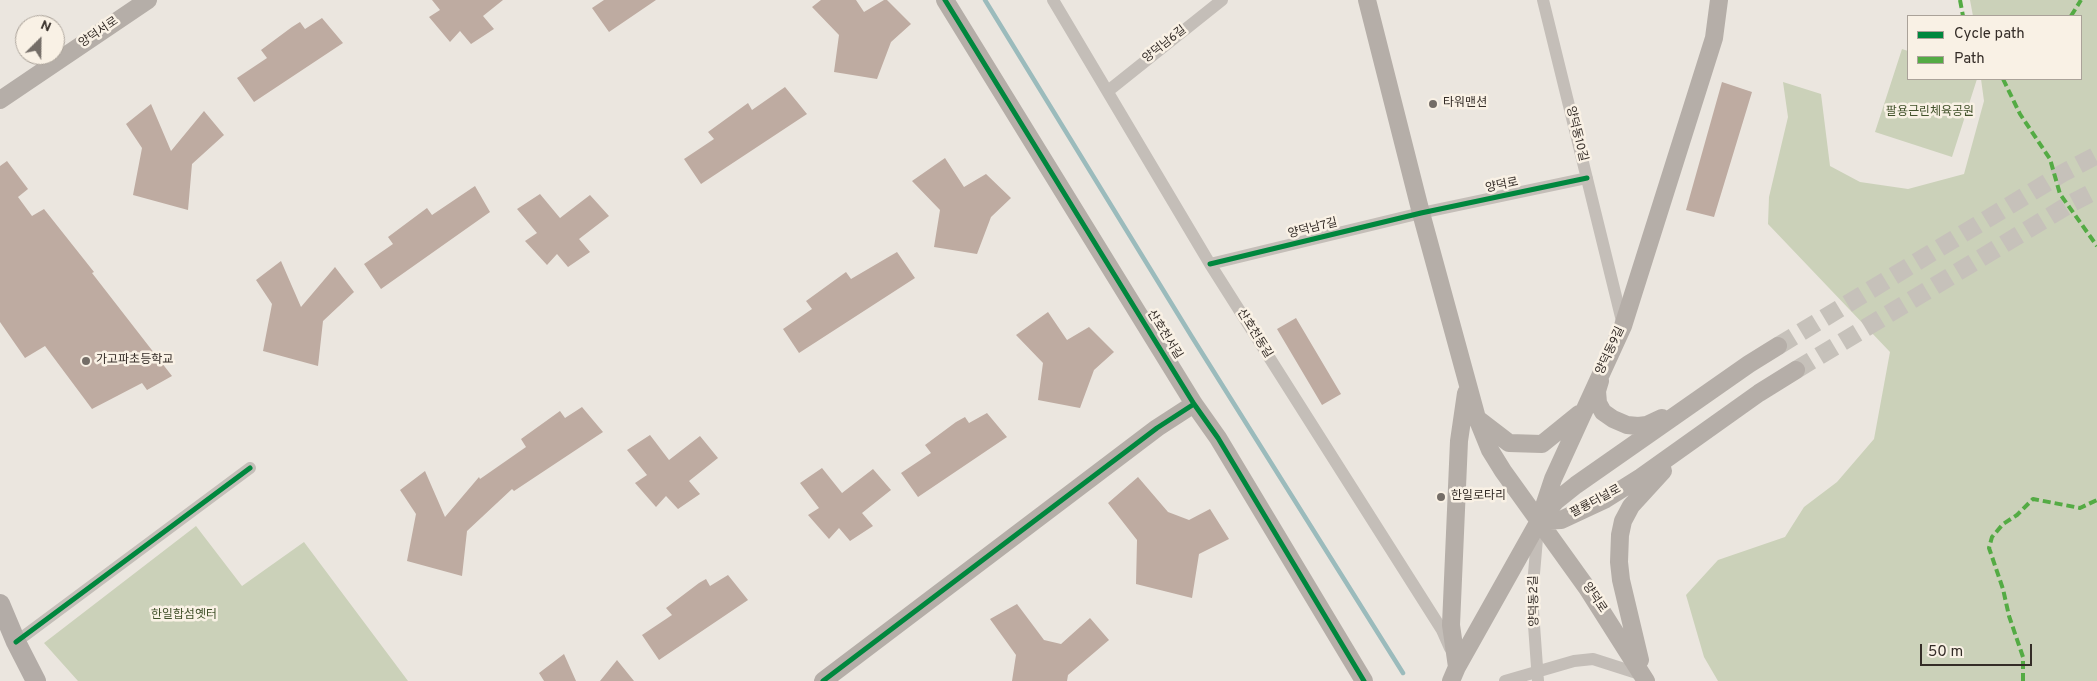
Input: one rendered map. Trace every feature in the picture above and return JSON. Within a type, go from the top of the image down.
[{"type":"main road","name":"양덕서로","points":[[0,100],[148,0]]},
{"type":"main road","name":"산호천서길","points":[[945,0],[1194,404],[1218,438],[1364,681]]},
{"type":"main road","name":"양덕로","points":[[1366,0],[1467,388],[1490,450],[1587,588],[1645,678]]},
{"type":"main road","name":"양덕동9길","points":[[1454,674],[1539,521],[1553,479],[1623,326],[1714,38],[1719,0]]},
{"type":"main road","name":"팔룡터널로","points":[[1539,521],[1556,501],[1576,485],[1778,346]]},
{"type":"main road","points":[[1602,370],[1597,392],[1598,403],[1603,412],[1627,425],[1647,425],[1696,401]]},
{"type":"main road","name":"팔룡터널로","points":[[1539,521],[1560,520],[1606,499],[1796,370]]},
{"type":"main road","points":[[1454,674],[1451,625],[1459,441],[1467,388]]},
{"type":"main road","points":[[823,681],[1157,428],[1194,404]]},
{"type":"main road","points":[[1477,418],[1509,443],[1542,444],[1583,410]]},
{"type":"main road","points":[[1645,678],[1621,580],[1619,562],[1620,535],[1623,521],[1631,506],[1666,468],[1708,429]]},
{"type":"main road","points":[[0,604],[16,642],[36,681]]},
{"type":"street","name":"산호천동길","points":[[1053,0],[1210,264],[1442,630],[1454,674]]},
{"type":"street","name":"양덕남6길","points":[[1108,91],[1222,0]]},
{"type":"street","name":"양덕동10길","points":[[1543,0],[1623,326]]},
{"type":"street","name":"양덕로","points":[[1421,213],[1587,178]]},
{"type":"street","name":"양덕남7길","points":[[1210,264],[1421,213]]},
{"type":"street","points":[[16,642],[250,468]]},
{"type":"street","name":"양덕동2길","points":[[1538,676],[1532,597],[1539,521]]},
{"type":"street","points":[[1505,681],[1538,676],[1574,661],[1593,659],[1645,678]]},
{"type":"green space","points":[[1970,0],[2097,0],[2097,681],[1718,681],[1704,657],[1686,595],[1718,560],[1785,537],[1804,507],[1837,482],[1874,439],[1890,352],[1768,224],[1769,197],[1788,117],[1783,82],[1821,94],[1830,166],[1860,182],[1908,189],[1964,174],[1984,101],[1981,80],[2082,80],[2082,15],[1973,15]]},
{"type":"green space","name":"팔용근린체육공원","points":[[1902,49],[1907,51],[1907,80],[1977,80],[1952,157],[1875,132]]},
{"type":"green space","name":"한일합섬옛터","points":[[196,526],[242,586],[304,542],[408,681],[78,681],[44,643]]},
{"type":"building","points":[[432,0],[503,0],[483,16],[494,29],[471,44],[460,31],[450,42],[429,17],[440,10]]},
{"type":"building","points":[[604,0],[656,0],[609,32],[592,8]]},
{"type":"building","points":[[821,0],[856,0],[864,12],[887,0],[911,24],[891,42],[877,79],[834,72],[839,35],[812,7]]},
{"type":"building","points":[[322,18],[343,43],[254,102],[237,78],[267,58],[261,50],[292,27],[300,22],[305,29]]},
{"type":"building","points":[[1722,82],[1752,92],[1714,217],[1686,210]]},
{"type":"building","points":[[785,87],[807,114],[701,184],[684,159],[714,139],[708,132],[748,103],[752,110]]},
{"type":"building","points":[[151,104],[171,151],[204,111],[224,135],[192,164],[188,210],[133,195],[142,148],[126,124]]},
{"type":"building","points":[[945,158],[964,187],[986,174],[1011,198],[991,217],[977,254],[934,247],[940,210],[912,181]]},
{"type":"building","points":[[7,161],[28,189],[18,197],[32,216],[44,209],[172,376],[147,390],[142,383],[92,409],[45,346],[25,358],[0,322],[0,166]]},
{"type":"building","points":[[475,186],[490,212],[381,289],[364,264],[393,244],[388,237],[427,208],[432,215]]},
{"type":"building","points":[[540,194],[560,218],[590,195],[609,216],[579,239],[590,252],[568,267],[557,254],[547,265],[525,241],[537,233],[517,209]]},
{"type":"building","points":[[897,252],[915,278],[799,353],[783,329],[812,309],[806,301],[846,272],[851,279]]},
{"type":"building","points":[[281,261],[301,307],[335,267],[354,292],[323,321],[318,366],[263,351],[272,304],[256,280]]},
{"type":"building","points":[[1048,312],[1067,340],[1089,327],[1114,352],[1094,370],[1080,408],[1038,400],[1043,363],[1016,335]]},
{"type":"building","points":[[1296,318],[1341,394],[1322,405],[1277,329]]},
{"type":"building","points":[[582,407],[603,432],[514,491],[512,489],[467,531],[462,576],[407,561],[416,514],[400,490],[425,471],[445,517],[479,477],[480,479],[526,447],[521,439],[560,411],[565,418]]},
{"type":"building","points":[[987,413],[1007,437],[918,497],[901,473],[931,453],[925,445],[956,422],[965,417],[969,423]]},
{"type":"building","points":[[650,435],[669,460],[700,436],[718,458],[689,481],[700,494],[678,509],[666,496],[656,507],[635,483],[647,475],[627,450]]},
{"type":"building","points":[[822,468],[842,493],[873,469],[891,490],[862,513],[873,526],[850,541],[839,528],[829,539],[808,515],[819,508],[800,483]]},
{"type":"building","points":[[1138,477],[1168,512],[1189,520],[1210,509],[1229,539],[1199,554],[1192,598],[1136,584],[1137,540],[1108,503]]},
{"type":"building","points":[[728,575],[748,600],[659,660],[642,635],[672,615],[666,608],[699,583],[706,579],[710,586]]},
{"type":"building","points":[[1017,604],[1044,640],[1061,644],[1090,618],[1109,640],[1068,675],[1067,681],[1012,681],[1016,655],[990,619]]},
{"type":"building","points":[[564,654],[576,681],[544,681],[539,673]]},
{"type":"building","points":[[617,660],[634,681],[600,681]]},
{"type":"waterway","points":[[985,0],[1192,337],[1403,673]]},
{"type":"tunnel","points":[[1778,346],[2063,173],[2097,155]]},
{"type":"tunnel","points":[[1796,370],[2070,204],[2097,190]]},
{"type":"marked path","points":[[1960,0],[1963,15]]},
{"type":"marked path","points":[[2072,15],[2081,0]]},
{"type":"marked path","points":[[2003,80],[2020,114],[2050,159],[2060,194],[2097,246]]},
{"type":"marked path","points":[[2023,681],[2023,657],[1989,548],[1992,537],[2003,524],[2017,515],[2033,499],[2080,508],[2097,500]]},
{"type":"cycle path","points":[[945,0],[1194,404],[1218,438],[1364,681]]},
{"type":"cycle path","points":[[1210,264],[1421,213],[1587,178]]},
{"type":"cycle path","points":[[823,681],[1157,428],[1194,404]]},
{"type":"cycle path","points":[[16,642],[250,468]]},
{"type":"place","name":"타워맨션","points":[[1433,104]]},
{"type":"place","name":"가고파초등학교","points":[[86,361]]},
{"type":"place","name":"한일로타리","points":[[1441,497]]}]
